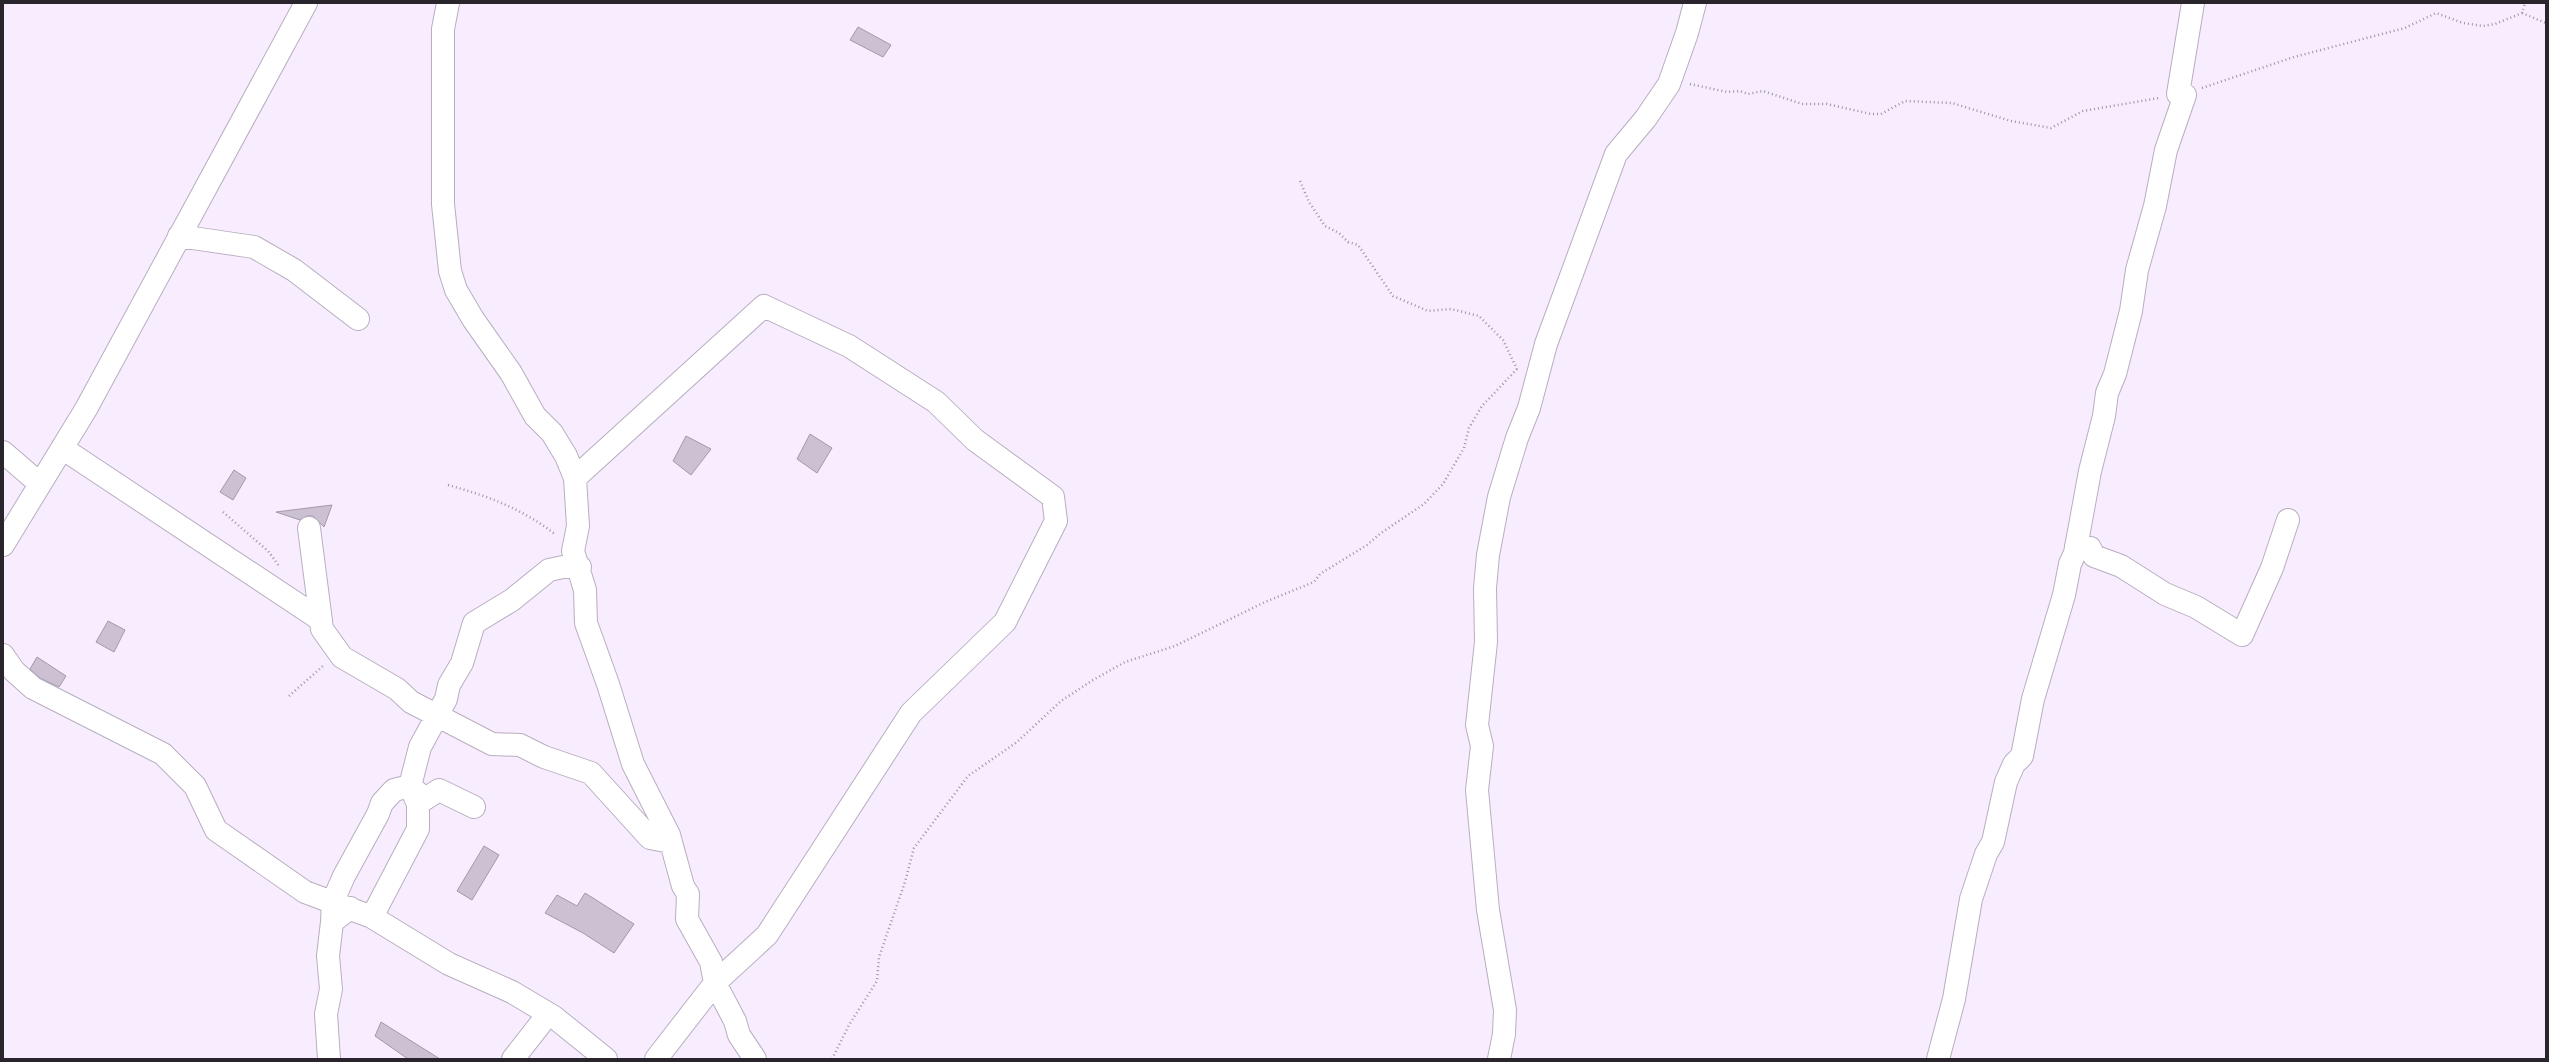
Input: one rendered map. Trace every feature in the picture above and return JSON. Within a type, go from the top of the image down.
[{"type":"street","points":[[3,545],[62,448],[306,3]]},
{"type":"street","points":[[448,3],[443,29],[443,204],[450,271],[456,290],[511,373],[535,416],[552,433],[566,456],[574,478],[578,526],[577,559],[585,590],[586,623],[608,684],[633,764],[671,842],[683,886],[688,894],[687,919],[711,962],[715,983],[735,1020],[739,1035],[755,1059]]},
{"type":"street","points":[[1499,1059],[1504,1034],[1505,1010],[1488,910],[1478,798],[1482,746],[1477,725],[1486,642],[1485,588],[1488,555],[1499,497],[1517,438],[1529,408],[1546,344],[1616,154],[1646,118],[1669,84],[1687,33],[1695,3]]},
{"type":"street","points":[[1938,1059],[1954,999],[1971,899],[1984,860],[1993,842],[2006,782],[2014,764],[2022,756],[2033,699],[2076,546],[2090,471],[2104,416],[2107,393],[2115,374],[2131,311],[2138,270],[2155,206],[2166,150],[2181,95],[2192,3]]},
{"type":"street","points":[[179,236],[254,247],[294,270],[358,319]]},
{"type":"street","points":[[574,478],[764,306],[849,346],[936,402],[975,440],[1053,497],[1056,521],[1005,622],[911,713],[767,935],[715,983],[656,1059]]},
{"type":"street","points":[[62,448],[321,620]]},
{"type":"street","points":[[3,452],[40,484]]},
{"type":"street","points":[[2076,546],[2090,548],[2094,556],[2120,566],[2165,594],[2196,607],[2242,635],[2272,568],[2288,520]]},
{"type":"street","points":[[309,528],[322,629],[342,657],[397,689],[432,725],[492,744],[520,745],[544,757],[591,773],[650,838],[671,842]]},
{"type":"street","points":[[372,917],[418,829],[418,804],[410,786],[420,746],[432,725],[462,663],[474,623],[512,600],[549,570],[563,567],[577,559]]},
{"type":"street","points":[[3,655],[14,671],[33,688],[163,754],[195,786],[216,830],[305,892],[338,911],[372,917],[449,964],[512,992],[554,1018],[606,1059]]},
{"type":"street","points":[[329,1059],[326,1014],[331,989],[328,956],[344,876],[378,814],[382,803],[394,790],[410,786]]},
{"type":"street","points":[[410,786],[425,799],[439,790],[474,807]]},
{"type":"street","points":[[513,1059],[545,1018],[554,1018]]},
{"type":"path","points":[[2522,13],[2525,3]]},
{"type":"path","points":[[1669,84],[1678,82],[1707,89],[1726,92],[1740,91],[1748,94],[1763,91],[1802,104],[1827,104],[1871,114],[1881,114],[1905,100],[1952,103],[2011,121],[2051,128],[2083,111],[2181,95],[2294,57],[2405,28],[2436,13],[2463,23],[2483,26],[2494,24],[2522,13],[2546,22]]},
{"type":"path","points":[[1300,181],[1309,202],[1325,226],[1339,233],[1348,242],[1358,245],[1393,296],[1428,311],[1451,309],[1479,316],[1503,340],[1517,369]]},
{"type":"path","points":[[832,1059],[849,1025],[877,981],[879,957],[905,882],[914,848],[968,776],[1017,742],[1061,701],[1093,680],[1125,662],[1175,646],[1265,602],[1314,582],[1320,574],[1367,545],[1381,532],[1424,504],[1443,484],[1464,448],[1469,428],[1482,406],[1521,366]]},
{"type":"path","points":[[448,485],[510,505],[526,513],[541,523],[577,559]]},
{"type":"path","points":[[289,696],[321,667],[342,657]]},
{"type":"building","points":[[858,27],[891,45],[883,57],[850,40]]},
{"type":"building","points":[[810,434],[832,448],[817,473],[797,459]]},
{"type":"building","points":[[686,436],[711,449],[691,475],[673,461]]},
{"type":"building","points":[[234,470],[246,478],[233,500],[220,492]]},
{"type":"building","points":[[332,505],[324,527],[313,516],[307,516],[300,520],[276,512]]},
{"type":"building","points":[[108,621],[125,630],[114,652],[96,642]]},
{"type":"building","points":[[37,657],[66,676],[59,687],[40,678],[30,669]]},
{"type":"building","points":[[484,846],[499,855],[472,900],[457,891]]},
{"type":"building","points":[[585,893],[634,924],[614,953],[583,933],[545,913],[557,895],[577,906]]},
{"type":"building","points":[[381,1022],[440,1059],[408,1059],[375,1036]]}]
